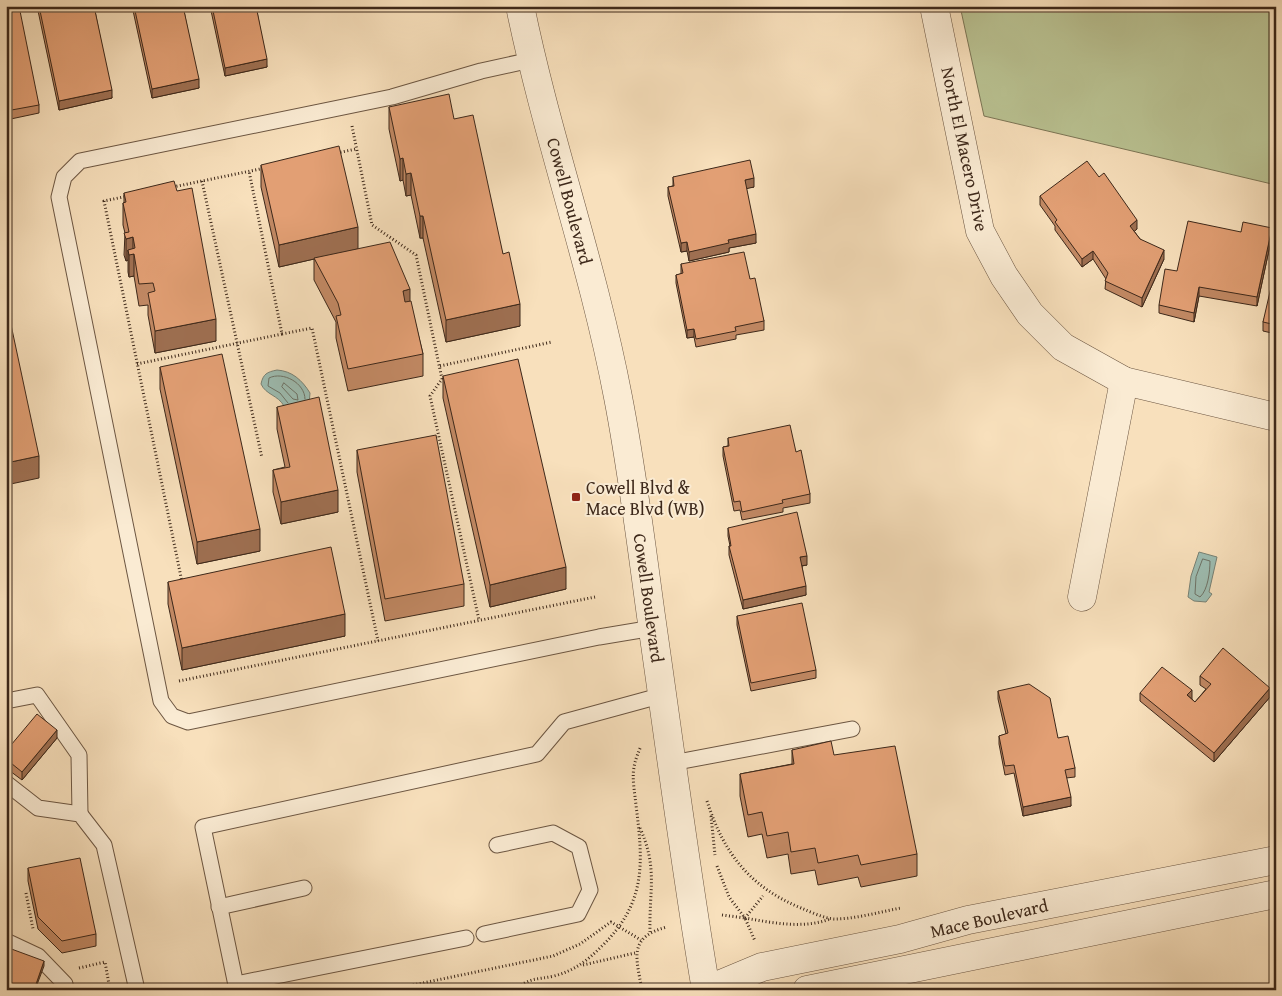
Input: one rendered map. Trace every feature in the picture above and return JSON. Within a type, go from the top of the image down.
[{"type":"street","name":"Cowell Boulevard","points":[[520,6],[531,60],[585,254],[618,395],[633,484],[663,695],[683,761],[707,990]]},
{"type":"street","name":"North El Macero Drive","points":[[934,6],[980,231],[1004,276],[1030,314],[1063,347],[1124,381],[1276,417]]},
{"type":"street","points":[[1082,597],[1124,381]]},
{"type":"street","name":"Mace Boulevard","points":[[707,990],[762,967],[900,938],[968,920],[1276,860]]},
{"type":"street","name":"Mace Boulevard","points":[[807,990],[1276,894]]},
{"type":"lane","points":[[531,60],[348,106],[80,161],[64,176],[59,197],[160,701],[172,716],[188,722],[599,637],[653,628]]},
{"type":"lane","points":[[6,701],[38,695],[79,755],[80,814],[104,845],[137,990]]},
{"type":"lane","points":[[466,938],[236,987],[203,827],[537,754],[564,722],[663,695]]},
{"type":"lane","points":[[683,761],[852,728]]},
{"type":"lane","points":[[6,783],[38,808],[80,814]]},
{"type":"lane","points":[[484,934],[578,914],[590,890],[579,847],[553,832],[497,845]]},
{"type":"lane","points":[[219,907],[304,888]]},
{"type":"lane","points":[[6,941],[38,956],[65,984],[66,990]]},
{"type":"path","points":[[348,106],[372,225],[416,255],[442,379],[430,396],[479,620]]},
{"type":"path","points":[[327,155],[356,149]]},
{"type":"path","points":[[166,188],[268,167]]},
{"type":"path","points":[[249,171],[282,334]]},
{"type":"path","points":[[202,181],[262,458]]},
{"type":"path","points":[[131,195],[104,201],[182,584]]},
{"type":"path","points":[[137,364],[312,328],[378,641]]},
{"type":"path","points":[[440,366],[552,342]]},
{"type":"path","points":[[174,683],[595,597]]},
{"type":"path","points":[[581,966],[619,926],[631,906],[642,870],[632,765],[644,739]]},
{"type":"path","points":[[683,761],[733,856],[756,884],[779,899],[831,919],[817,924],[772,923],[720,915]]},
{"type":"path","points":[[711,814],[716,864],[729,897],[745,918],[758,946]]},
{"type":"path","points":[[639,825],[649,850],[653,878],[650,932]]},
{"type":"path","points":[[745,918],[763,896]]},
{"type":"path","points":[[389,990],[553,956],[580,944],[611,922],[641,940]]},
{"type":"path","points":[[642,990],[635,953],[641,940],[650,932],[660,928]]},
{"type":"path","points":[[516,990],[526,980],[555,975],[581,966],[635,953]]},
{"type":"green space","points":[[960,6],[1276,6],[1276,185],[984,116]]},
{"type":"water","points":[[277,370],[292,374],[304,384],[310,393],[309,405],[284,406],[279,399],[263,388],[261,384],[264,376]]},
{"type":"water","points":[[1199,552],[1217,557],[1209,592],[1212,594],[1206,602],[1194,601],[1188,597],[1191,576]]},
{"type":"building","points":[[6,6],[19,6],[39,105],[6,111]]},
{"type":"building","points":[[39,6],[94,6],[112,90],[59,101]]},
{"type":"building","points":[[134,6],[183,6],[199,79],[152,89]]},
{"type":"building","points":[[212,6],[256,6],[267,59],[225,68]]},
{"type":"building","points":[[449,94],[454,119],[473,115],[503,254],[509,252],[520,304],[446,320],[423,216],[420,216],[411,173],[406,174],[403,158],[400,159],[389,107]]},
{"type":"building","points":[[339,146],[358,227],[279,245],[261,165]]},
{"type":"building","points":[[750,160],[754,178],[745,180],[756,234],[728,240],[729,243],[689,252],[687,242],[681,243],[668,187],[674,186],[673,177]]},
{"type":"building","points":[[1087,161],[1099,177],[1104,173],[1137,220],[1130,226],[1140,239],[1164,250],[1142,298],[1105,281],[1108,273],[1093,251],[1082,259],[1055,222],[1057,220],[1040,196]]},
{"type":"building","points":[[174,181],[177,191],[192,188],[216,319],[155,331],[148,293],[155,291],[153,283],[139,284],[134,254],[129,255],[128,250],[135,248],[133,237],[126,239],[124,233],[129,232],[123,203],[126,202],[124,193]]},
{"type":"building","points":[[1188,221],[1241,232],[1243,222],[1272,228],[1257,297],[1199,287],[1194,313],[1159,305],[1165,269],[1177,271]]},
{"type":"building","points":[[390,242],[410,289],[403,291],[405,302],[411,301],[423,354],[348,369],[336,316],[341,315],[338,303],[314,258]]},
{"type":"building","points":[[744,252],[750,279],[755,278],[764,321],[735,327],[736,331],[696,339],[694,329],[687,330],[676,275],[683,273],[681,264]]},
{"type":"building","points":[[1272,283],[1276,283],[1276,325],[1263,322]]},
{"type":"building","points":[[6,307],[39,456],[6,463]]},
{"type":"building","points":[[222,354],[260,529],[197,542],[160,367]]},
{"type":"building","points":[[518,359],[566,567],[490,585],[443,376]]},
{"type":"building","points":[[319,397],[338,490],[281,502],[273,470],[290,467],[277,407]]},
{"type":"building","points":[[790,425],[796,452],[801,450],[810,494],[782,500],[783,503],[742,512],[740,501],[734,502],[723,447],[729,446],[728,438]]},
{"type":"building","points":[[436,435],[464,584],[385,599],[357,450]]},
{"type":"building","points":[[797,512],[807,556],[800,557],[806,586],[743,600],[729,546],[731,546],[728,528]]},
{"type":"building","points":[[331,547],[345,614],[182,648],[168,582]]},
{"type":"building","points":[[802,603],[816,670],[751,683],[737,616]]},
{"type":"building","points":[[1223,648],[1270,688],[1214,753],[1140,693],[1162,667],[1192,690],[1187,695],[1195,702],[1211,684],[1200,676]]},
{"type":"building","points":[[1029,684],[1050,698],[1058,738],[1068,736],[1075,768],[1065,770],[1071,797],[1023,807],[1014,765],[1005,766],[999,736],[1008,733],[998,691]]},
{"type":"building","points":[[37,714],[57,730],[22,772],[6,759],[6,751]]},
{"type":"building","points":[[831,741],[834,755],[895,746],[917,854],[861,865],[858,855],[818,863],[815,848],[791,852],[788,832],[767,836],[762,812],[748,815],[740,774],[794,764],[792,750]]},
{"type":"building","points":[[6,818],[10,822],[6,827]]},
{"type":"building","points":[[80,858],[96,934],[62,941],[38,917],[28,868]]},
{"type":"building","points":[[6,947],[44,961],[34,990],[6,990]]},
{"type":"place","name":"Cowell Blvd & Mace Blvd (WB)","points":[[576,497]]}]
